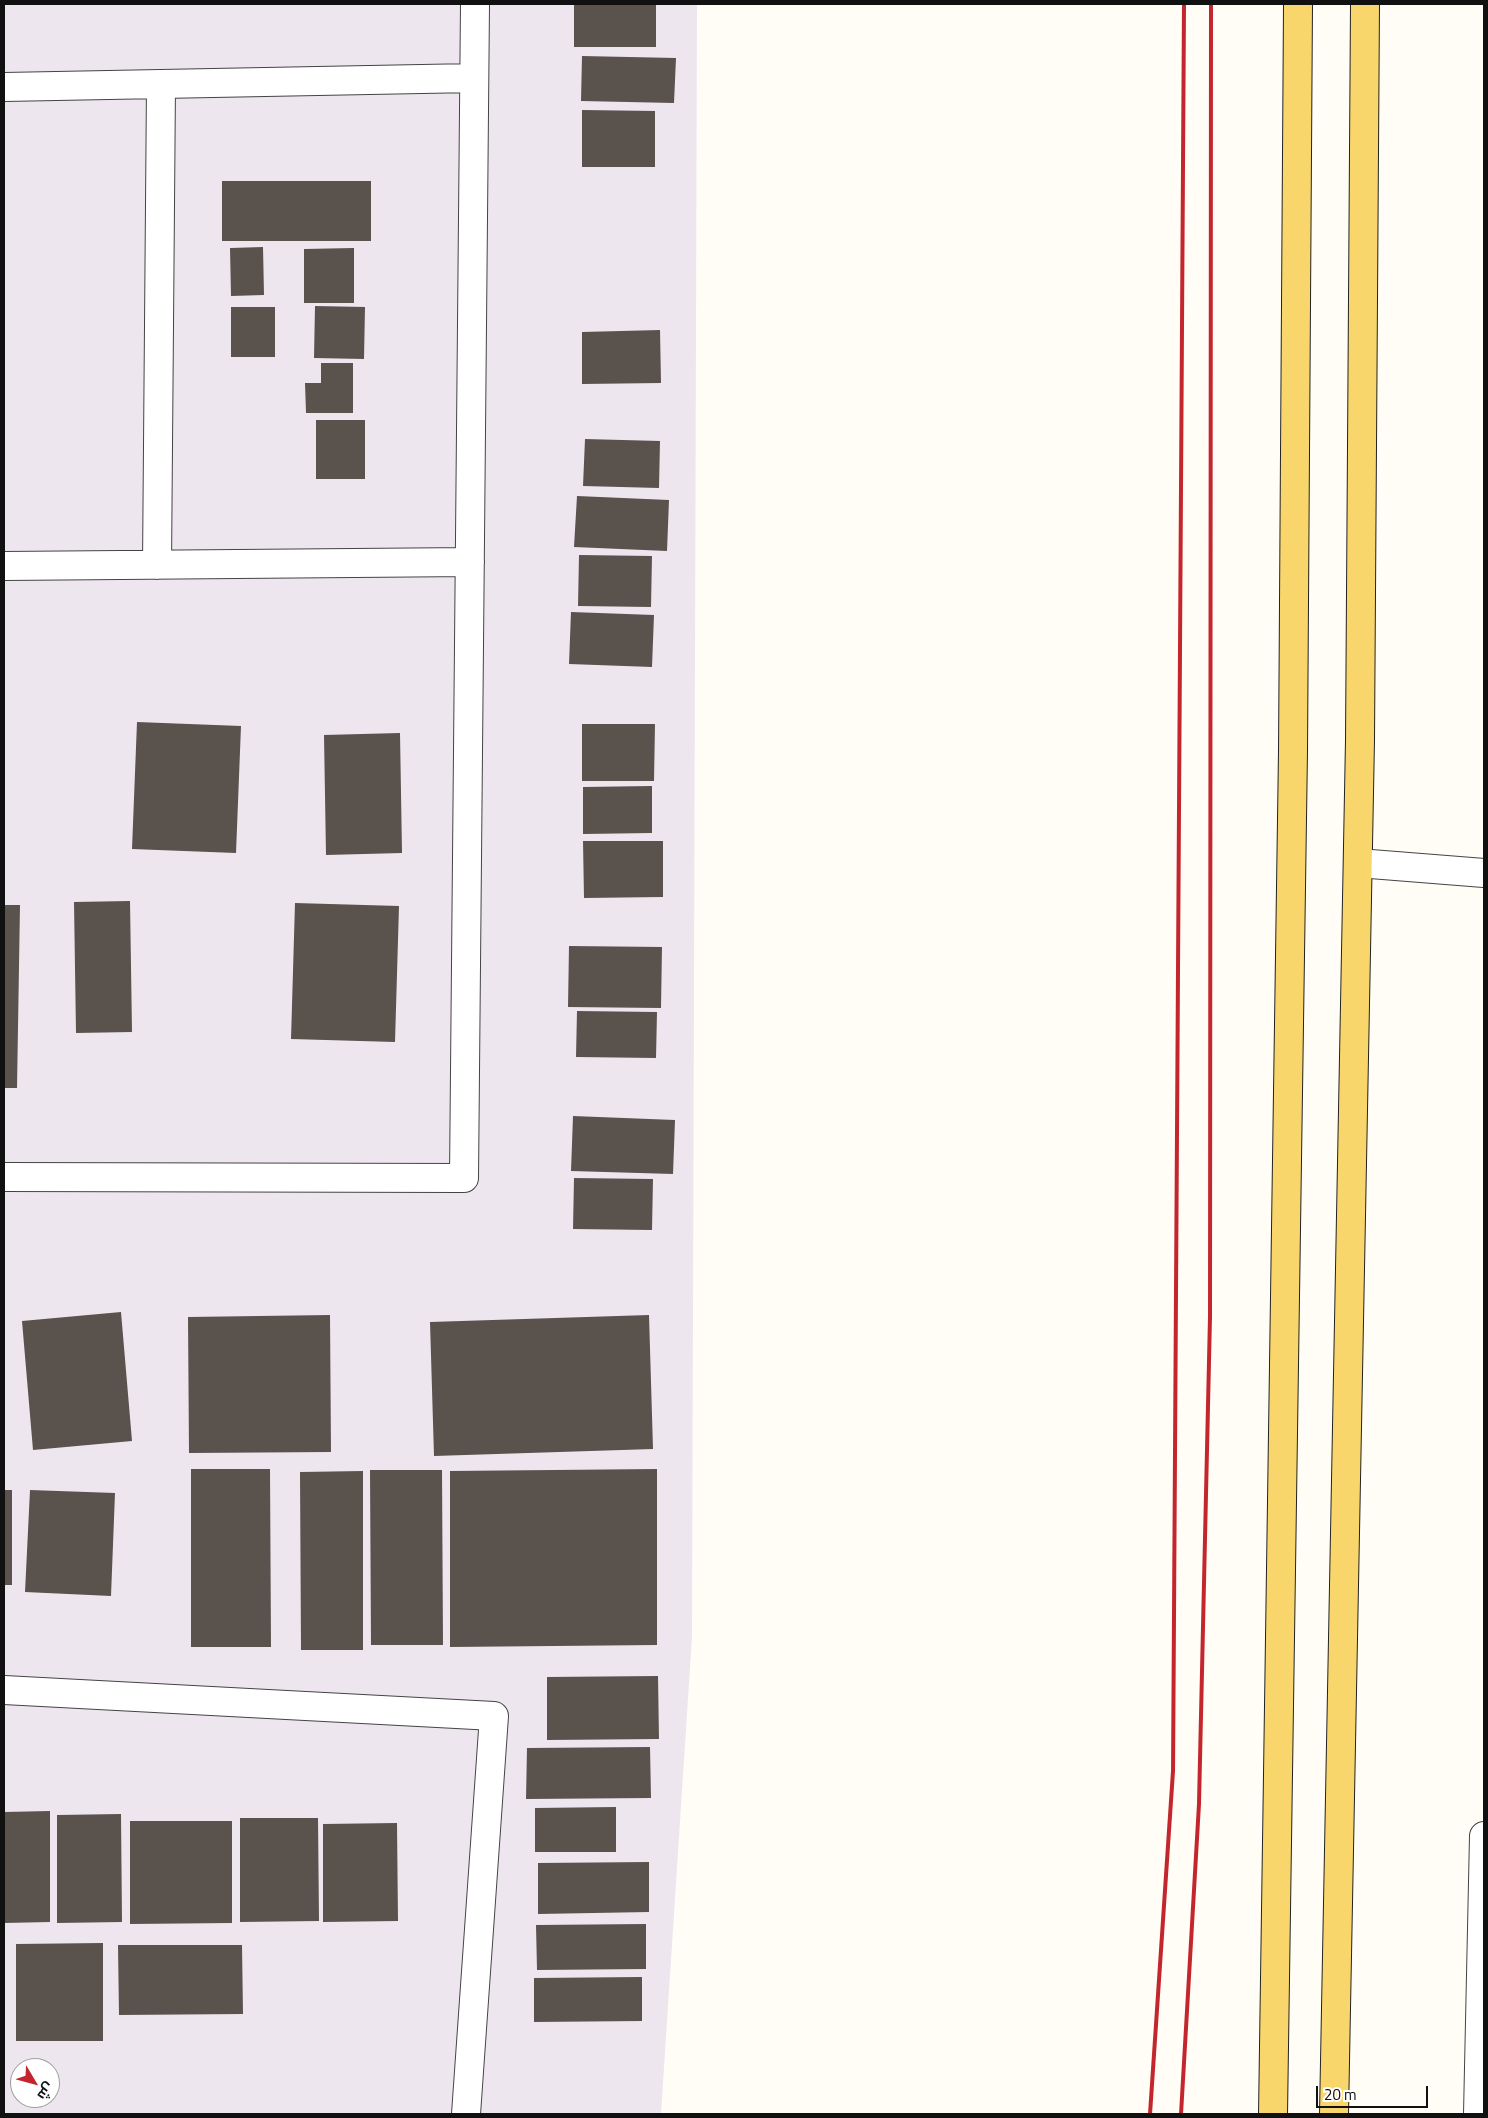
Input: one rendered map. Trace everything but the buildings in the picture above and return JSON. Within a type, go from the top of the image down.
[{"type":"main road","points":[[1273,2114],[1294,731],[1298,4]]},
{"type":"main road","points":[[1334,2114],[1360,730],[1365,4]]},
{"type":"street","points":[[4,1177],[464,1178],[475,4]]},
{"type":"street","points":[[4,87],[474,78]]},
{"type":"street","points":[[157,565],[161,84]]},
{"type":"street","points":[[4,566],[470,562]]},
{"type":"street","points":[[1358,863],[1484,873]]},
{"type":"street","points":[[4,1690],[494,1716],[466,2114]]},
{"type":"street","points":[[1478,2114],[1484,1836]]},
{"type":"shaded area","points":[[4,4],[697,4],[692,1637],[661,2114],[4,2114]]},
{"type":"railway","points":[[1150,2114],[1173,1771],[1184,4]]},
{"type":"railway","points":[[1181,2114],[1199,1804],[1210,1317],[1211,4]]}]
